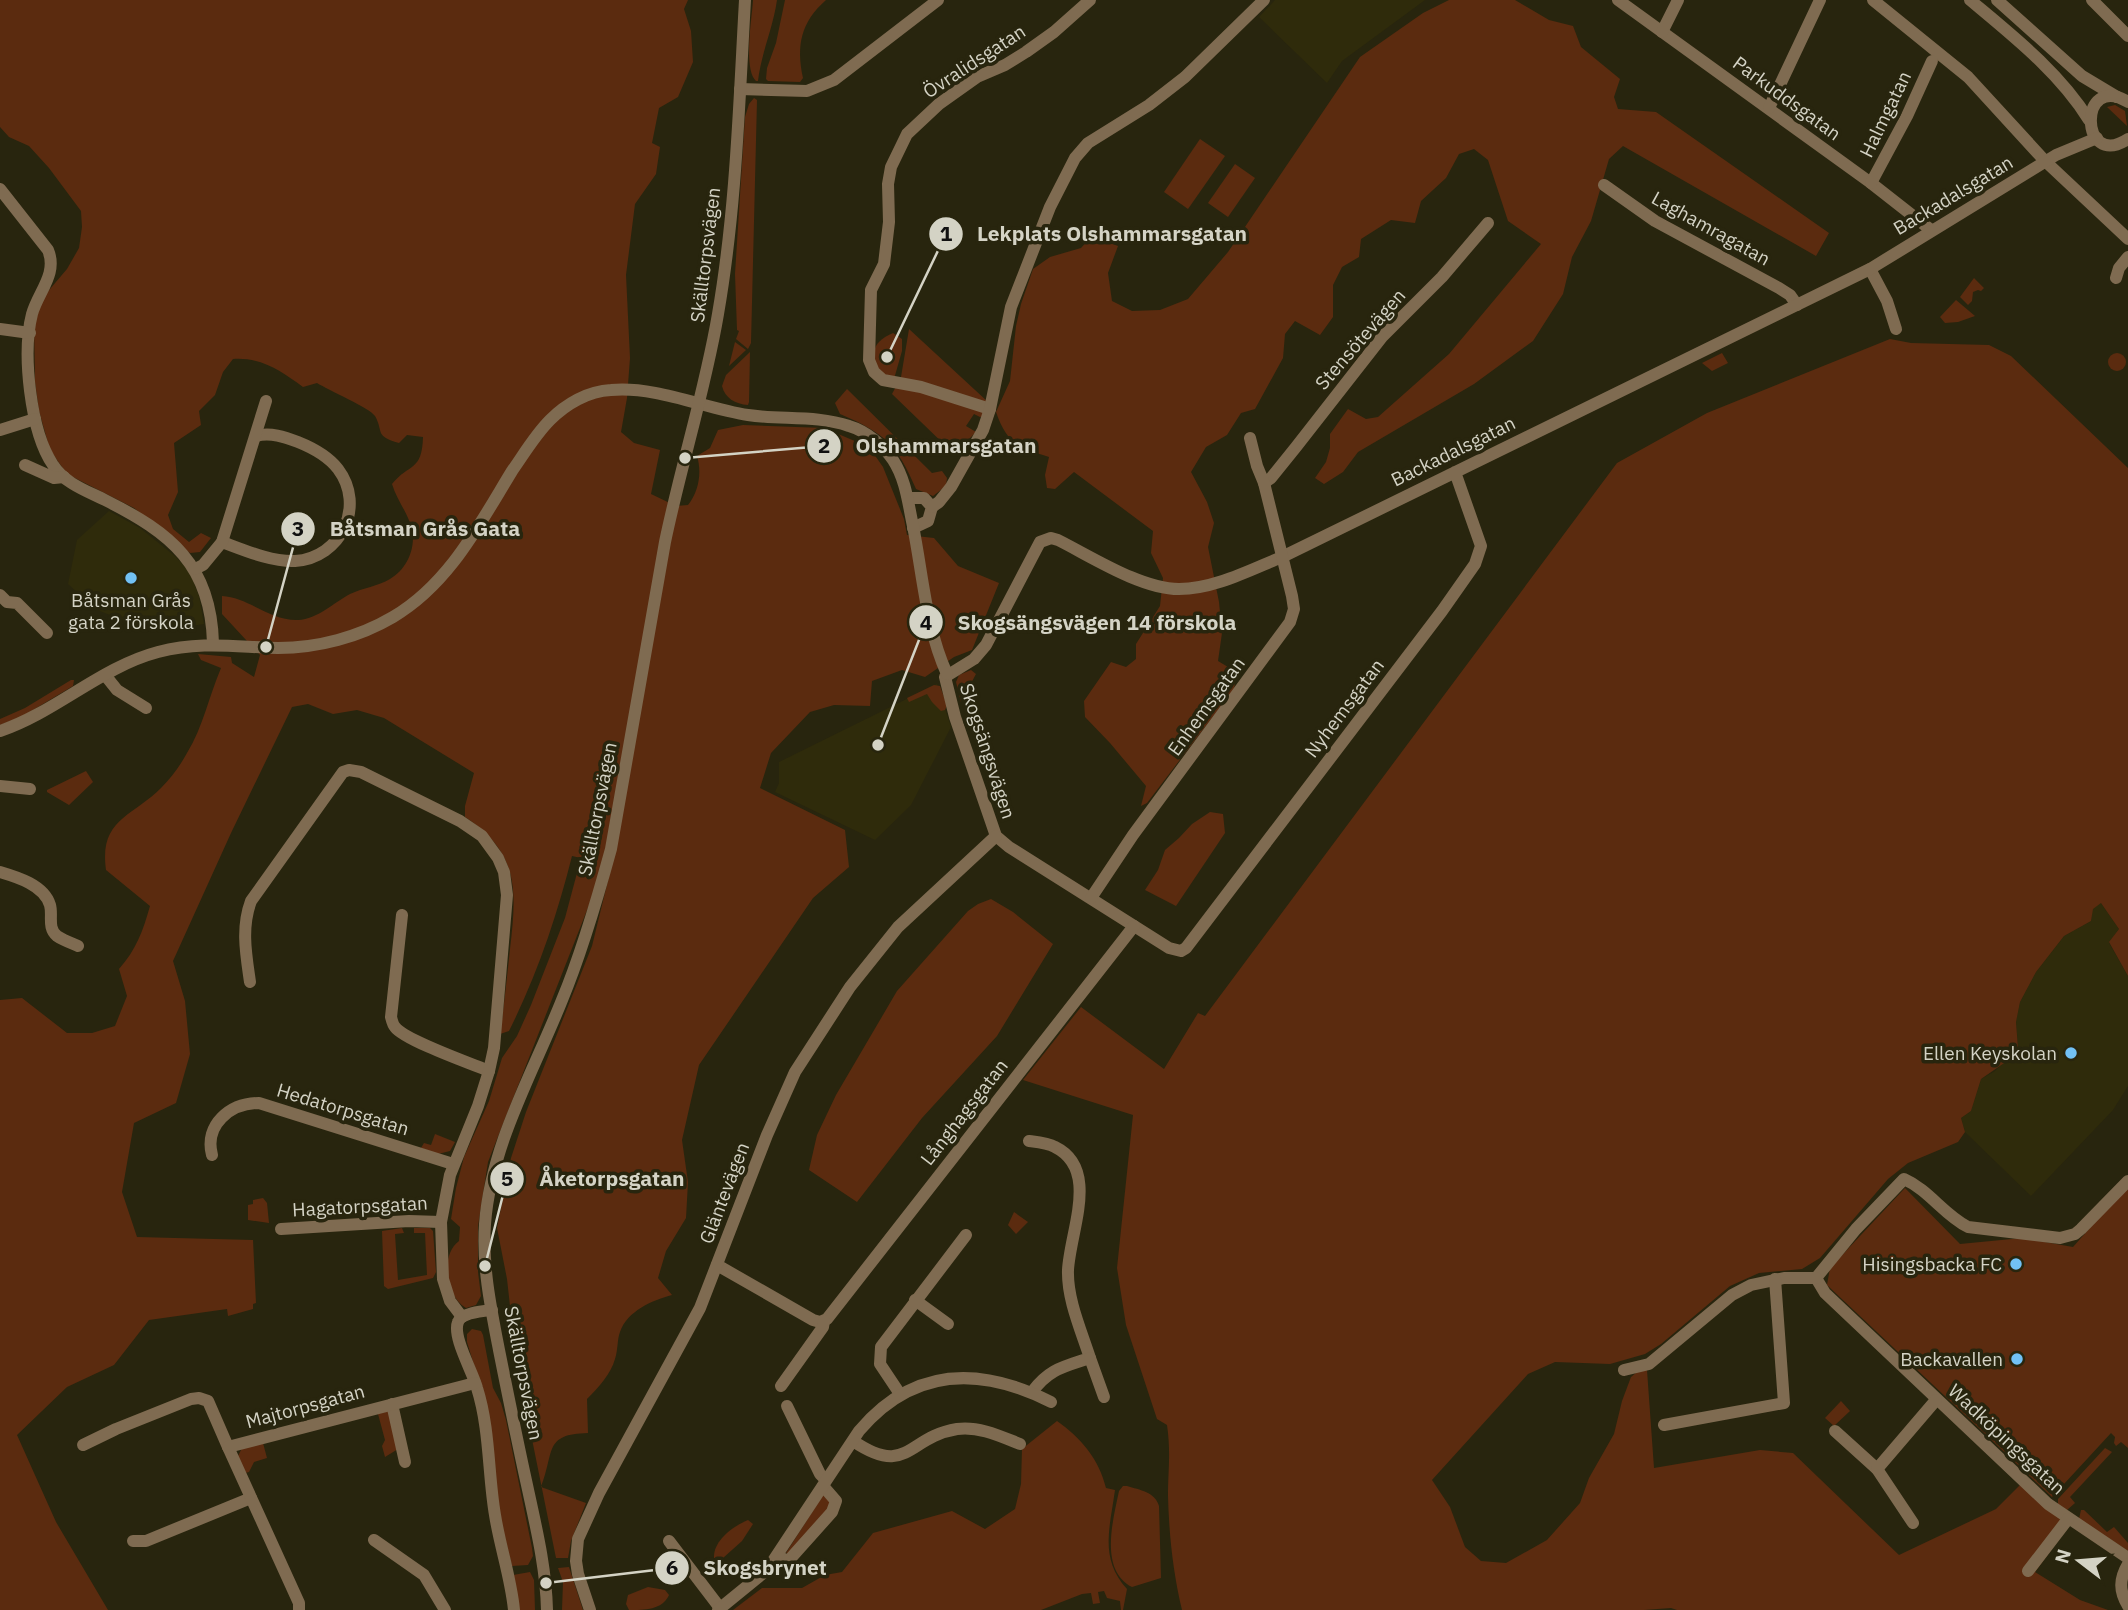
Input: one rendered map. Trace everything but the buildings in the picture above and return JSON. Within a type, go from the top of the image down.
[{"type":"street","name":"Skälltorpsvägen","points":[[547,1610],[541,1548],[492,1310],[484,1238],[492,1177],[505,1132],[564,998],[608,860],[674,497],[700,404],[718,313],[733,194],[744,0]]},
{"type":"street","points":[[740,89],[807,91],[834,80],[938,0]]},
{"type":"street","name":"Övralidsgatan","points":[[990,409],[921,387],[883,380],[874,372],[869,360],[872,290],[884,264],[891,167],[907,134],[939,104],[977,77],[1006,65],[1023,54],[1054,32],[1090,0]]},
{"type":"street","points":[[913,528],[928,521],[932,507],[951,487],[983,430],[990,409],[1011,307],[1046,203],[1088,143],[1159,98],[1192,63],[1264,0]]},
{"type":"street","name":"Parkuddsgatan","points":[[1618,0],[1769,108],[1931,230]]},
{"type":"street","points":[[1662,32],[1678,0]]},
{"type":"street","points":[[1769,108],[1820,0]]},
{"type":"street","points":[[1873,0],[1968,77],[2128,239]]},
{"type":"street","points":[[1970,0],[2040,60],[2059,80],[2092,128],[2111,145],[2128,154]]},
{"type":"street","points":[[1997,0],[2082,76],[2122,99]]},
{"type":"street","points":[[2092,0],[2128,36]]},
{"type":"street","points":[[2118,25],[2128,16]]},
{"type":"street","name":"Halmgatan","points":[[1871,183],[1907,116],[1932,61]]},
{"type":"street","name":"Backadalsgatan","points":[[1044,539],[1051,538],[1129,575],[1177,589],[1212,583],[1282,557],[1870,269],[2050,158],[2092,128],[2096,103],[2106,97],[2122,99]]},
{"type":"street","points":[[2111,145],[2128,139]]},
{"type":"street","name":"Laghamragatan","points":[[1604,185],[1655,221],[1779,288],[1790,295],[1797,305]]},
{"type":"street","points":[[0,189],[48,250],[52,260],[49,275],[32,316],[29,371],[35,419],[53,465],[77,487],[145,521],[179,550],[195,569],[207,596],[213,643]]},
{"type":"street","name":"Stensötevägen","points":[[1264,483],[1271,478],[1382,337],[1442,277],[1488,223]]},
{"type":"street","points":[[2116,278],[2119,268],[2128,257]]},
{"type":"street","points":[[1870,269],[1887,301],[1896,329]]},
{"type":"street","points":[[0,329],[30,333]]},
{"type":"street","points":[[0,731],[33,717],[122,665],[158,652],[213,643],[279,648],[317,645],[362,632],[400,613],[426,593],[449,569],[543,428],[578,400],[606,390],[629,390],[751,416],[829,421],[852,426],[882,446],[902,475],[929,621],[947,674]]},
{"type":"street","points":[[195,569],[203,565],[222,542],[266,401]]},
{"type":"street","points":[[0,430],[35,419]]},
{"type":"street","points":[[222,542],[266,556],[295,561],[324,552],[343,533],[348,521],[348,490],[338,469],[329,459],[287,438],[263,434],[256,436]]},
{"type":"street","name":"Enhemsgatan","points":[[1091,898],[1133,835],[1290,622],[1293,600],[1250,438]]},
{"type":"street","points":[[25,465],[54,478],[64,477]]},
{"type":"street","name":"Nyhemsgatan","points":[[1181,951],[1186,948],[1475,564],[1481,544],[1455,472]]},
{"type":"street","points":[[908,498],[925,498],[932,507]]},
{"type":"street","name":"Skogsängsvägen","points":[[1044,539],[1036,546],[986,645],[974,659],[947,674],[944,680],[955,717],[996,836],[1009,847],[1169,948],[1181,951]]},
{"type":"street","points":[[0,595],[8,602],[17,603],[47,633]]},
{"type":"street","points":[[105,675],[117,690],[146,708]]},
{"type":"street","points":[[250,982],[245,943],[246,917],[251,901],[339,776],[349,770],[361,772],[474,830],[490,846],[501,865],[506,882],[494,1048],[478,1106],[453,1164],[441,1222],[443,1279],[450,1301],[462,1317]]},
{"type":"street","points":[[0,786],[30,789]]},
{"type":"street","name":"Gläntevägen","points":[[590,1610],[578,1574],[578,1539],[599,1493],[700,1308],[766,1135],[796,1071],[850,987],[898,927],[996,836]]},
{"type":"street","points":[[0,872],[19,878],[39,890],[49,902],[51,928],[57,936],[78,946]]},
{"type":"street","points":[[402,915],[391,1017],[394,1026],[400,1032],[438,1051],[489,1071]]},
{"type":"street","name":"Långhagsgatan","points":[[781,1386],[823,1327],[824,1321],[843,1301],[1134,926]]},
{"type":"street","name":"Hedatorpsgatan","points":[[212,1155],[211,1135],[223,1115],[239,1106],[258,1103],[453,1164]]},
{"type":"street","points":[[1029,1140],[1054,1146],[1071,1158],[1081,1183],[1068,1271],[1070,1294],[1104,1397]]},
{"type":"street","points":[[1623,1370],[1649,1364],[1732,1295],[1751,1284],[1775,1279],[1816,1278],[1856,1229],[1904,1180],[1917,1186],[1968,1227],[2060,1238],[2075,1234],[2081,1229],[2128,1181]]},
{"type":"street","name":"Hagatorpsgatan","points":[[281,1229],[410,1221],[441,1222]]},
{"type":"street","points":[[900,1394],[882,1368],[879,1353],[915,1300],[966,1235]]},
{"type":"street","points":[[717,1265],[813,1320],[824,1321]]},
{"type":"street","name":"Wadköpingsgatan","points":[[1816,1278],[1825,1293],[1936,1401],[2048,1504],[2128,1558]]},
{"type":"street","points":[[1664,1425],[1784,1403],[1775,1279]]},
{"type":"street","points":[[915,1300],[948,1324]]},
{"type":"street","points":[[492,1310],[462,1317],[458,1321],[459,1338],[475,1382],[486,1433],[495,1514],[514,1610]]},
{"type":"street","points":[[1032,1392],[1042,1378],[1090,1358]]},
{"type":"street","points":[[669,1541],[719,1609],[751,1585],[777,1556],[853,1441],[876,1412],[900,1394],[928,1383],[971,1377],[1032,1392],[1051,1402]]},
{"type":"street","name":"Majtorpsgatan","points":[[228,1447],[475,1382]]},
{"type":"street","name":"Majtorpsgatan","points":[[83,1445],[183,1402],[199,1398],[208,1401],[299,1603],[299,1610]]},
{"type":"street","points":[[1877,1469],[1936,1401]]},
{"type":"street","name":"Majtorpsgatan","points":[[392,1404],[405,1462]]},
{"type":"street","points":[[777,1556],[790,1559],[832,1512],[835,1501],[787,1406]]},
{"type":"street","points":[[853,1441],[873,1454],[890,1457],[907,1453],[937,1435],[961,1429],[984,1431],[1020,1444]]},
{"type":"street","points":[[1835,1431],[1877,1469],[1913,1523]]},
{"type":"street","points":[[133,1541],[146,1541],[251,1498]]},
{"type":"street","name":"Wadköpingsgatan","points":[[2028,1571],[2068,1519]]},
{"type":"street","points":[[374,1540],[424,1575],[444,1610]]},
{"type":"street","points":[[2128,1564],[2122,1574],[2120,1586],[2128,1606]]},
{"type":"shaded area","points":[[0,0],[688,0],[684,9],[691,31],[693,62],[678,97],[659,108],[652,143],[660,147],[656,174],[635,204],[626,275],[630,358],[621,432],[634,443],[660,450],[651,494],[676,506],[688,505],[695,494],[698,481],[697,456],[710,448],[718,430],[743,425],[824,428],[869,447],[883,467],[904,519],[907,535],[934,538],[958,566],[999,583],[972,650],[954,657],[925,677],[902,670],[872,681],[870,706],[834,705],[810,712],[771,753],[760,788],[845,830],[849,867],[813,898],[699,1065],[682,1140],[688,1182],[686,1218],[666,1251],[658,1278],[672,1295],[635,1312],[623,1325],[610,1370],[587,1399],[588,1433],[574,1434],[557,1441],[541,1486],[516,1360],[507,1279],[497,1228],[511,1158],[526,1112],[592,946],[612,864],[591,900],[488,1162],[478,1226],[481,1296],[476,1305],[466,1308],[453,1294],[447,1275],[449,1256],[459,1241],[460,1227],[451,1219],[456,1188],[464,1157],[489,1101],[502,1058],[517,1036],[531,1005],[565,918],[581,858],[572,856],[553,923],[529,988],[509,1031],[500,1034],[514,908],[513,890],[505,859],[496,844],[465,817],[465,806],[474,773],[384,718],[357,710],[333,714],[308,704],[292,707],[173,961],[185,1001],[190,1054],[176,1103],[134,1123],[122,1192],[137,1237],[253,1240],[256,1303],[253,1304],[253,1309],[228,1316],[227,1309],[149,1320],[114,1365],[67,1387],[17,1435],[56,1522],[108,1610],[0,1610],[0,1000],[22,998],[67,1033],[92,1033],[115,1026],[127,996],[119,969],[138,940],[150,906],[106,870],[105,853],[108,840],[120,821],[161,788],[193,743],[221,668],[201,660],[198,654],[231,657],[232,663],[254,677],[260,655],[222,614],[222,596],[241,600],[278,617],[298,620],[312,617],[350,594],[397,574],[407,562],[413,539],[410,523],[392,484],[417,462],[423,437],[407,435],[399,443],[386,438],[372,413],[317,383],[303,387],[262,363],[233,359],[223,372],[215,395],[199,411],[201,425],[174,443],[178,492],[168,515],[173,529],[189,542],[201,533],[211,538],[200,552],[190,553],[134,508],[67,474],[50,450],[39,411],[35,382],[34,324],[44,296],[67,269],[79,248],[81,211],[29,146],[9,137],[0,127]]},
{"type":"shaded area","points":[[753,0],[777,0],[758,81],[752,75],[749,55]]},
{"type":"shaded area","points":[[785,0],[826,0],[811,17],[802,35],[800,55],[803,78],[800,82],[766,79]]},
{"type":"shaded area","points":[[1275,0],[1425,0],[1342,61],[1327,83],[1259,17]]},
{"type":"shaded area","points":[[1449,0],[1515,0],[1549,20],[1573,26],[1581,47],[1620,79],[1614,97],[1618,109],[1656,112],[1829,233],[1816,256],[1623,146],[1609,159],[1591,221],[1572,257],[1563,294],[1533,341],[1474,384],[1358,452],[1343,472],[1324,484],[1315,478],[1326,462],[1330,434],[1348,409],[1366,419],[1378,417],[1449,354],[1541,244],[1508,221],[1488,160],[1474,149],[1459,154],[1446,178],[1421,201],[1415,223],[1391,220],[1361,239],[1359,257],[1342,267],[1333,285],[1333,317],[1320,335],[1295,321],[1285,334],[1283,358],[1255,409],[1241,413],[1227,435],[1206,447],[1191,472],[1207,502],[1214,523],[1208,547],[1222,633],[1218,661],[1228,667],[1236,678],[1234,689],[1147,803],[1141,806],[1146,786],[1085,717],[1084,701],[1111,662],[1126,667],[1136,659],[1136,644],[1160,606],[1163,578],[1151,553],[1153,531],[1074,472],[1055,489],[1047,488],[1045,475],[1049,457],[1015,443],[1000,423],[996,412],[1010,381],[1016,326],[1033,269],[1050,257],[1081,248],[1092,236],[1118,246],[1108,273],[1112,301],[1132,311],[1160,310],[1188,299],[1228,252],[1360,57],[1423,13]]},
{"type":"shaded area","points":[[754,98],[757,100],[751,343],[748,349],[736,339],[739,331],[735,274],[745,117]]},
{"type":"shaded area","points":[[2115,105],[2125,111],[2127,126],[2107,107]]},
{"type":"shaded area","points":[[1200,139],[1225,156],[1188,209],[1164,192]]},
{"type":"shaded area","points":[[1235,164],[1255,178],[1228,217],[1208,203]]},
{"type":"shaded area","points":[[1974,278],[1984,288],[1973,292],[1972,301],[1968,305],[1960,297]]},
{"type":"shaded area","points":[[1956,300],[1975,316],[1945,323],[1940,317]]},
{"type":"shaded area","points":[[909,329],[988,402],[985,416],[974,414],[966,426],[976,432],[965,443],[957,440],[949,449],[892,394],[901,377]]},
{"type":"shaded area","points":[[893,333],[902,339],[902,351],[894,379],[883,378],[874,352],[879,341]]},
{"type":"shaded area","points":[[1890,339],[1911,343],[1989,345],[2011,356],[2128,468],[2128,976],[2109,942],[2119,929],[2101,903],[2093,909],[2091,921],[2064,936],[2036,972],[2020,1002],[2016,1022],[2018,1048],[2010,1059],[1981,1079],[1971,1111],[1961,1118],[1965,1132],[1958,1142],[1908,1163],[1888,1179],[1820,1258],[1802,1269],[1759,1273],[1730,1286],[1661,1344],[1645,1354],[1610,1364],[1555,1362],[1528,1374],[1432,1480],[1450,1507],[1465,1547],[1481,1561],[1506,1563],[1547,1540],[1580,1503],[1589,1478],[1614,1434],[1631,1377],[1637,1372],[1647,1370],[1654,1468],[1760,1450],[1793,1453],[1899,1555],[1996,1509],[2020,1485],[2069,1526],[2035,1572],[2080,1600],[2108,1610],[1182,1610],[1170,1539],[1167,1425],[1157,1419],[1126,1325],[1117,1268],[1133,1115],[1023,1080],[1081,1007],[1164,1069],[1198,1013],[1205,1016],[1617,463],[1707,413]]},
{"type":"shaded area","points":[[735,342],[746,350],[729,366]]},
{"type":"shaded area","points":[[750,352],[748,405],[731,400],[722,386],[726,375]]},
{"type":"shaded area","points":[[1722,353],[1728,363],[1712,371],[1702,363]]},
{"type":"shaded area","points":[[2113,353],[2121,353],[2126,362],[2124,369],[2113,371],[2108,366],[2108,358]]},
{"type":"shaded area","points":[[847,389],[932,473],[942,471],[947,478],[946,486],[933,496],[916,489],[902,461],[887,442],[868,427],[840,414],[835,403]]},
{"type":"shaded area","name":"Båtsman Grås gata 2 förskola","points":[[109,511],[140,528],[189,571],[199,596],[204,624],[155,632],[97,610],[68,584],[77,540]]},
{"type":"shaded area","points":[[971,670],[976,674],[961,702],[956,682],[959,675]]},
{"type":"shaded area","points":[[74,680],[73,686],[23,716],[0,725],[0,719],[25,708]]},
{"type":"shaded area","points":[[937,684],[951,727],[911,805],[875,840],[775,792],[779,783],[779,762]]},
{"type":"shaded area","points":[[934,685],[940,686],[947,705],[945,710],[941,711],[927,694],[909,702],[907,698]]},
{"type":"shaded area","points":[[86,771],[93,782],[69,805],[47,792],[47,790]]},
{"type":"shaded area","points":[[1210,812],[1223,814],[1225,833],[1176,906],[1145,890],[1158,870],[1165,850],[1192,824]]},
{"type":"shaded area","points":[[991,899],[1013,912],[1053,944],[997,1036],[922,1118],[857,1202],[809,1170],[817,1135],[836,1095],[897,991],[968,911]]},
{"type":"shaded area","name":"Ellen Keyskolan","points":[[2101,903],[2119,929],[2109,943],[2128,976],[2128,1086],[2113,1110],[2031,1196],[1965,1132],[1961,1118],[1971,1111],[1981,1079],[1995,1071],[2018,1048],[2016,1021],[2020,1002],[2036,972],[2064,936],[2091,921],[2092,909]]},
{"type":"shaded area","points":[[435,1134],[455,1142],[450,1151],[438,1154],[421,1148],[424,1143],[431,1145]]},
{"type":"shaded area","name":"Backavallen","points":[[2128,1185],[2128,1448],[2121,1442],[2116,1446],[2115,1437],[2111,1433],[2052,1497],[1827,1285],[1830,1268],[1905,1188],[1960,1244],[2022,1238],[2073,1247]]},
{"type":"shaded area","points":[[263,1198],[267,1203],[269,1223],[248,1220],[248,1205],[253,1204],[253,1200]]},
{"type":"shaded area","points":[[1014,1212],[1028,1222],[1016,1234],[1008,1225]]},
{"type":"shaded area","points":[[402,1228],[404,1233],[395,1234],[398,1280],[427,1275],[425,1233],[414,1233],[414,1228],[430,1228],[433,1231],[436,1272],[433,1278],[388,1289],[384,1286],[382,1231]]},
{"type":"shaded area","points":[[472,1329],[481,1331],[483,1335],[493,1388],[506,1420],[532,1548],[533,1556],[528,1565],[512,1566],[498,1510],[487,1408],[467,1342],[467,1334]]},
{"type":"shaded area","points":[[1841,1401],[1850,1411],[1834,1426],[1825,1418]]},
{"type":"shaded area","points":[[388,1411],[398,1449],[385,1457],[382,1446],[385,1440],[378,1414]]},
{"type":"shaded area","points":[[1057,1421],[1088,1450],[1099,1468],[1106,1488],[1115,1490],[1109,1542],[1113,1566],[1127,1589],[1123,1610],[1120,1601],[1107,1598],[1104,1591],[1098,1592],[1100,1603],[1093,1604],[1091,1593],[1082,1594],[1041,1610],[733,1610],[762,1588],[802,1588],[825,1575],[842,1572],[873,1533],[952,1511],[985,1529],[1015,1509],[1021,1484],[1022,1449]]},
{"type":"shaded area","points":[[263,1443],[267,1458],[254,1462],[249,1472],[245,1473],[238,1456],[242,1448]]},
{"type":"shaded area","points":[[2105,1448],[2112,1452],[2070,1497],[2075,1503],[2067,1510],[2058,1504],[2058,1499]]},
{"type":"shaded area","points":[[1123,1486],[1151,1495],[1159,1506],[1161,1578],[1132,1587],[1115,1569],[1111,1544],[1119,1491]]},
{"type":"shaded area","points":[[542,1487],[586,1503],[571,1541],[568,1558],[556,1558]]},
{"type":"shaded area","points":[[823,1495],[833,1503],[791,1555],[786,1553]]},
{"type":"shaded area","points":[[2081,1510],[2107,1532],[2114,1527],[2128,1543],[2128,1551],[2079,1519]]},
{"type":"shaded area","points":[[748,1520],[753,1524],[742,1541],[723,1558],[714,1558],[720,1540]]},
{"type":"shaded area","points":[[569,1567],[583,1610],[562,1610],[563,1582],[558,1568]]},
{"type":"shaded area","points":[[530,1572],[534,1580],[535,1610],[519,1610],[513,1575]]},
{"type":"shaded area","points":[[648,1587],[665,1590],[669,1595],[657,1606],[629,1610],[626,1604],[628,1595]]},
{"type":"place","name":"Lekplats Olshammarsgatan","points":[[887,357]]},
{"type":"place","name":"Olshammarsgatan","points":[[685,458]]},
{"type":"place","name":"Båtsman Grås gata 2 förskola","points":[[131,578]]},
{"type":"place","name":"Båtsman Grås Gata","points":[[266,647]]},
{"type":"place","name":"Skogsängsvägen 14 förskola","points":[[878,745]]},
{"type":"place","name":"Ellen Keyskolan","points":[[2071,1053]]},
{"type":"place","name":"Hisingsbacka FC","points":[[2016,1264]]},
{"type":"place","name":"Åketorpsgatan","points":[[485,1266]]},
{"type":"place","name":"Backavallen","points":[[2017,1359]]},
{"type":"place","name":"Skogsbrynet","points":[[546,1583]]}]
